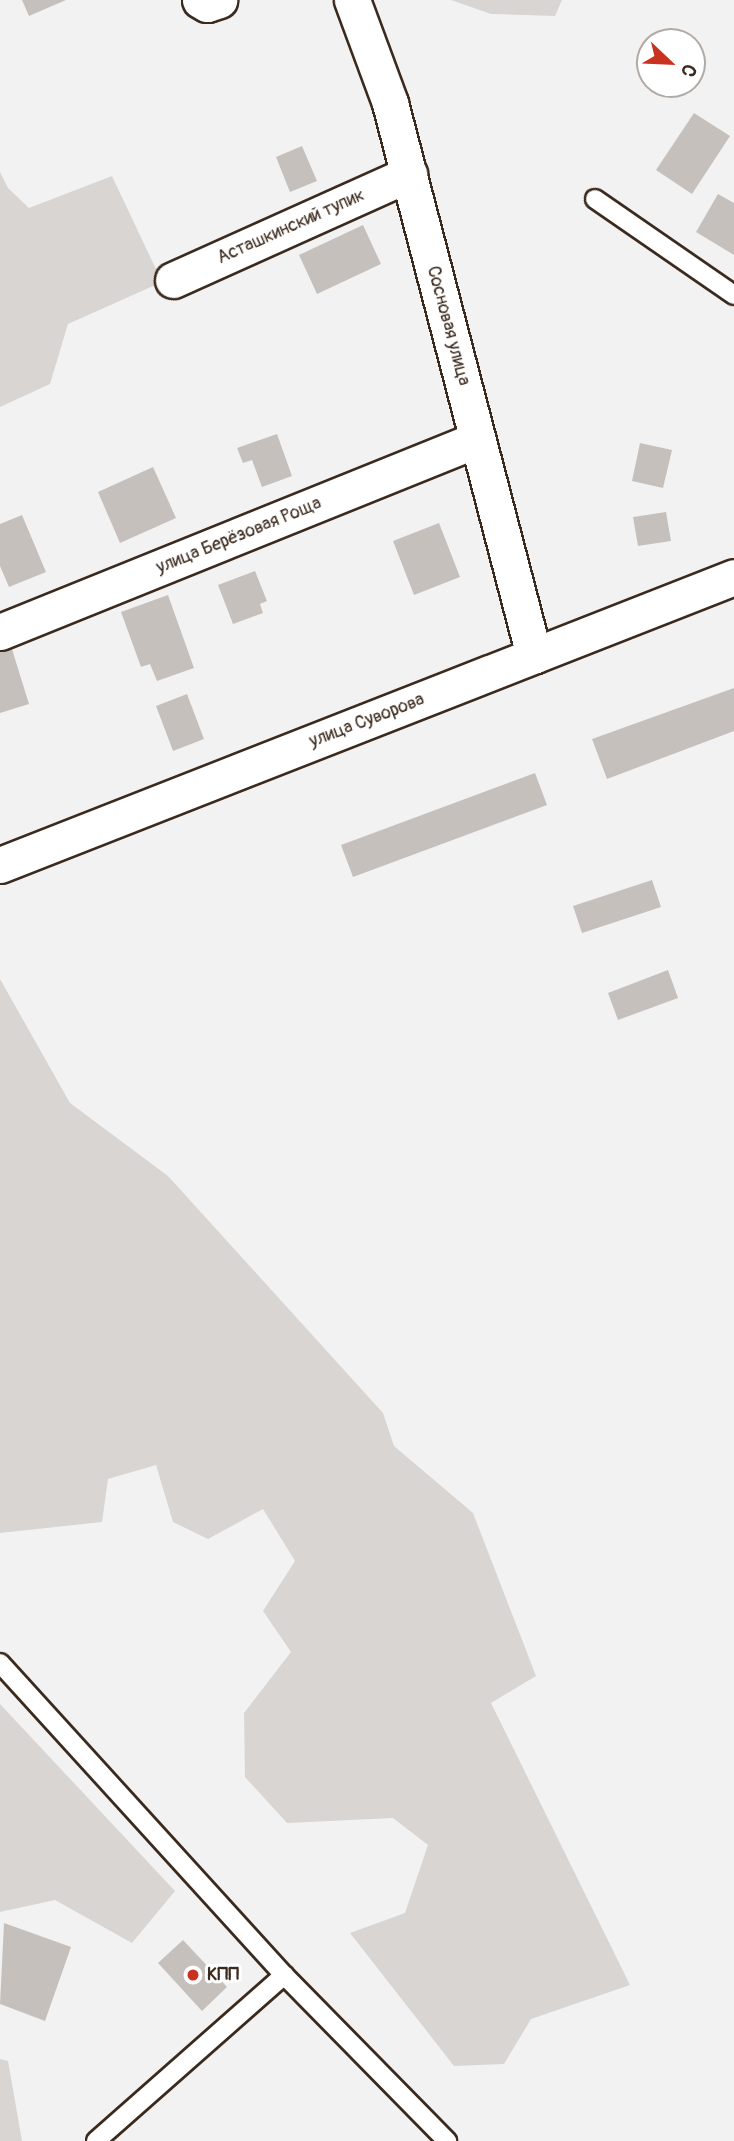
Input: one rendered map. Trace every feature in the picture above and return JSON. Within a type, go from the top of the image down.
[{"type":"street","points":[[200,0],[207,4],[219,0]]},
{"type":"street","name":"Сосновая улица","points":[[352,0],[390,103],[534,656]]},
{"type":"street","name":"Асташкинский тупик","points":[[173,280],[409,174]]},
{"type":"street","name":"улица Берёзовая Роща","points":[[0,632],[478,439]]},
{"type":"street","name":"улица Суворова","points":[[0,864],[734,577]]},
{"type":"lane","points":[[595,199],[734,295]]},
{"type":"lane","points":[[0,1663],[284,1975],[447,2141]]},
{"type":"lane","points":[[96,2141],[284,1975]]},
{"type":"shaded area","points":[[451,0],[562,0],[555,16],[491,14]]},
{"type":"shaded area","points":[[0,172],[8,188],[29,208],[112,176],[162,282],[68,324],[50,384],[0,407]]},
{"type":"shaded area","points":[[0,979],[70,1103],[168,1176],[383,1413],[394,1446],[473,1513],[536,1676],[491,1703],[630,1985],[531,2019],[504,2064],[454,2066],[350,1933],[405,1913],[428,1845],[393,1818],[287,1823],[245,1777],[244,1713],[291,1652],[263,1611],[295,1561],[263,1509],[208,1539],[173,1522],[156,1465],[108,1479],[102,1522],[0,1533]]},
{"type":"shaded area","points":[[0,1704],[175,1891],[132,1943],[55,1900],[0,1912]]},
{"type":"shaded area","points":[[0,2059],[8,2061],[22,2141],[0,2141]]},
{"type":"building","points":[[22,0],[66,0],[29,16]]},
{"type":"building","points":[[694,113],[730,136],[692,194],[656,170]]},
{"type":"building","points":[[302,146],[317,181],[290,192],[276,157]]},
{"type":"building","points":[[718,194],[734,203],[734,255],[696,232]]},
{"type":"building","points":[[363,225],[381,264],[317,294],[299,255]]},
{"type":"building","points":[[277,434],[292,476],[262,487],[252,460],[243,463],[237,448]]},
{"type":"building","points":[[640,443],[672,450],[663,488],[632,481]]},
{"type":"building","points":[[153,467],[176,518],[120,543],[98,492]]},
{"type":"building","points":[[666,512],[671,541],[638,546],[633,517]]},
{"type":"building","points":[[22,515],[46,572],[9,587],[0,566],[0,524]]},
{"type":"building","points":[[439,523],[460,577],[414,595],[393,541]]},
{"type":"building","points":[[255,571],[267,601],[260,604],[263,613],[233,624],[218,585]]},
{"type":"building","points":[[168,595],[194,668],[157,681],[150,664],[141,667],[121,612]]},
{"type":"building","points":[[11,646],[29,704],[0,713],[0,650]]},
{"type":"building","points":[[734,688],[734,731],[607,779],[592,739]]},
{"type":"building","points":[[187,694],[204,739],[173,751],[156,706]]},
{"type":"building","points":[[535,773],[547,805],[353,877],[341,845]]},
{"type":"building","points":[[652,880],[661,907],[582,933],[573,906]]},
{"type":"building","points":[[668,970],[678,998],[618,1020],[608,993]]},
{"type":"building","points":[[4,1923],[71,1947],[45,2021],[0,2004]]},
{"type":"building","name":"КПП","points":[[183,1940],[227,1987],[202,2011],[158,1963]]},
{"type":"place","name":"КПП","points":[[193,1975]]}]
